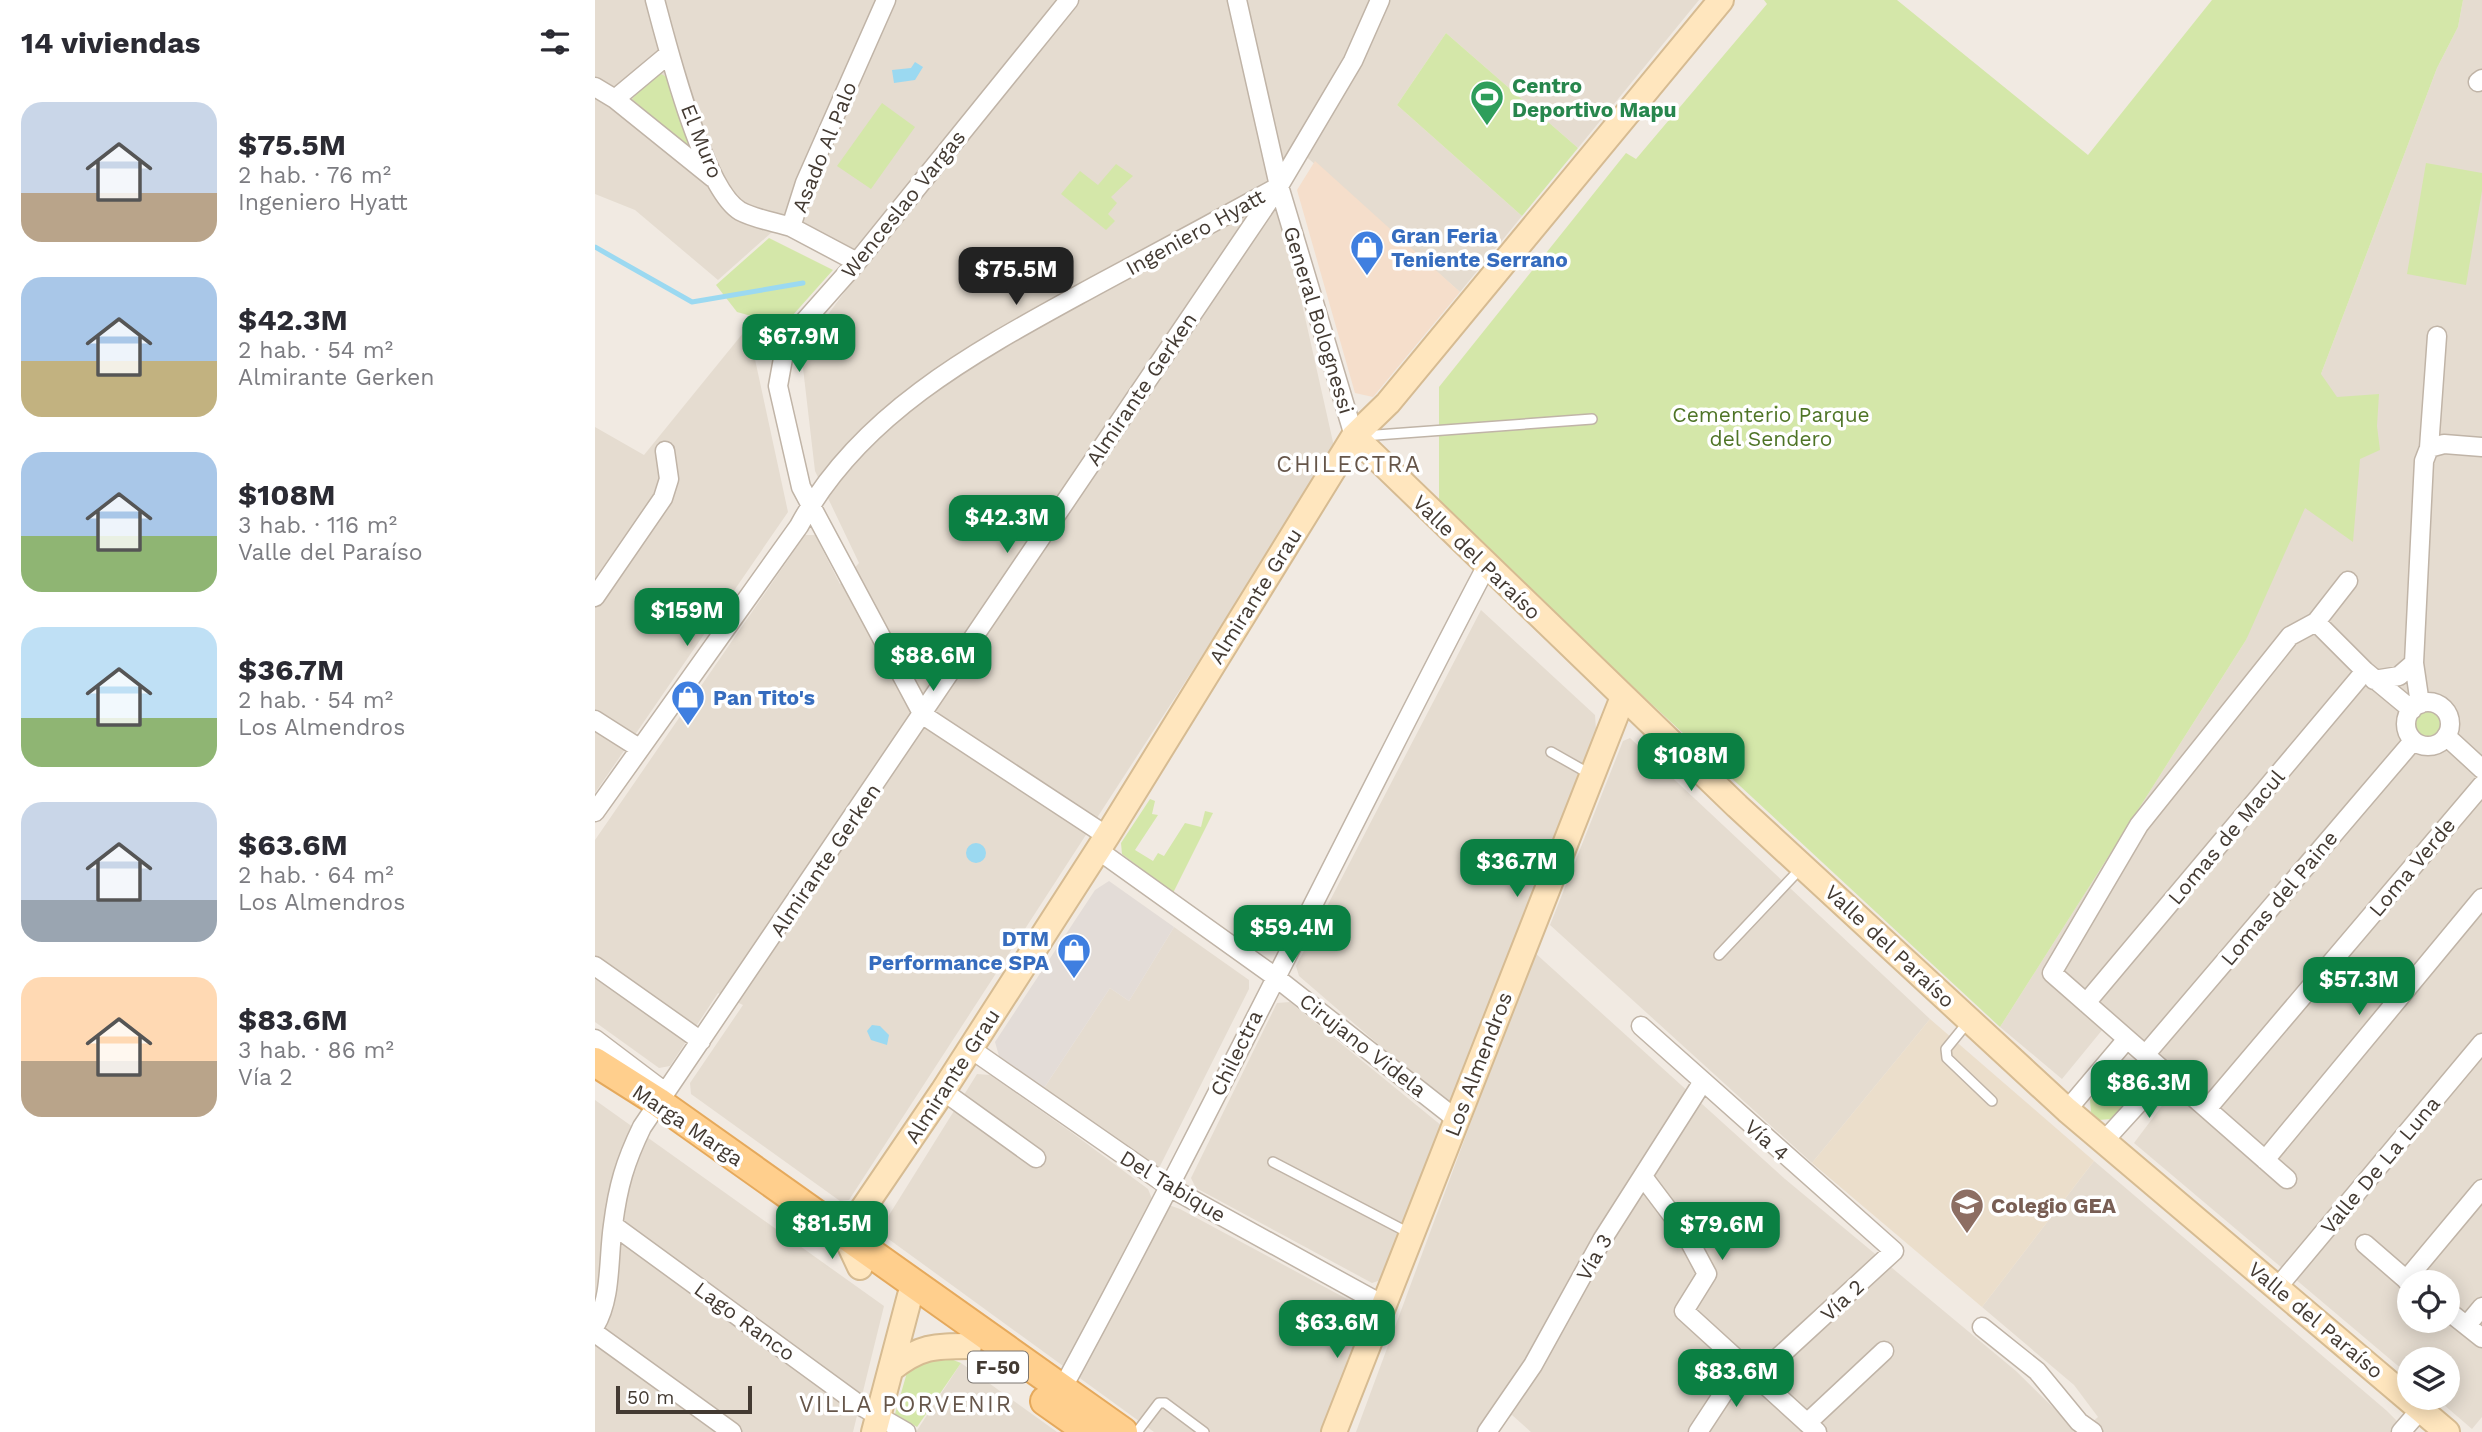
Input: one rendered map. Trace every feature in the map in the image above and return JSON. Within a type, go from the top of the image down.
[{"type":"main road","name":"Marga Marga","points":[[595,1062],[845,1235],[969,1346],[1089,1432]]},
{"type":"main road","name":"Marga Marga","points":[[595,1081],[657,1103],[798,1222],[860,1267],[911,1293],[1062,1389],[1123,1432]]},
{"type":"street","name":"El Muro","points":[[655,0],[669,54],[713,178],[739,210],[792,227]]},
{"type":"street","name":"Asado Al Palo","points":[[857,262],[792,227],[805,183],[886,0]]},
{"type":"street","name":"Wenceslao Vargas","points":[[1069,0],[857,262],[786,342],[778,386],[801,487],[923,715],[1102,843]]},
{"type":"street","name":"General Bolognessi","points":[[1237,0],[1279,186],[1354,436]]},
{"type":"street","name":"Almirante Gerken","points":[[595,1326],[604,1310],[613,1225],[623,1167],[657,1103],[923,715],[1279,186],[1353,61],[1380,0]]},
{"type":"street","name":"Almirante Grau","points":[[845,1235],[971,1049],[1354,436],[1397,393],[1721,0]]},
{"type":"street","points":[[615,99],[669,54]]},
{"type":"street","points":[[595,88],[615,99],[713,178]]},
{"type":"street","name":"Ingeniero Hyatt","points":[[595,812],[799,526],[811,504],[883,419],[988,344],[1279,186]]},
{"type":"street","points":[[2416,707],[2429,703],[2443,709],[2449,723],[2446,736],[2430,746],[2413,741],[2406,728],[2416,707],[2414,663],[2424,461],[2429,449],[2437,336]]},
{"type":"street","name":"Valle del Paraíso","points":[[1354,436],[1486,567],[2067,1110],[2397,1389]]},
{"type":"street","points":[[2429,449],[2444,443],[2482,447]]},
{"type":"street","points":[[595,597],[663,498],[669,479],[665,451]]},
{"type":"street","name":"Chilectra","points":[[1062,1389],[1171,1188],[1274,976],[1486,567]]},
{"type":"street","points":[[2287,1179],[2052,974],[2139,825],[2290,636],[2316,622],[2348,581]]},
{"type":"street","points":[[2316,622],[2370,676],[2416,707]]},
{"type":"street","points":[[2370,676],[2399,676],[2414,663]]},
{"type":"street","name":"Lomas de Macul","points":[[2086,1003],[2370,676]]},
{"type":"street","name":"Los Almendros","points":[[1334,1432],[1623,696]]},
{"type":"street","points":[[595,720],[639,748]]},
{"type":"street","points":[[2446,736],[2482,769]]},
{"type":"street","name":"Lomas del Paine","points":[[2145,1055],[2413,741]]},
{"type":"street","name":"Loma Verde","points":[[2207,1109],[2482,785]]},
{"type":"street","name":"Cirujano Videla","points":[[1102,843],[1456,1119]]},
{"type":"street","points":[[2265,1160],[2482,898]]},
{"type":"street","points":[[595,966],[701,1041]]},
{"type":"street","name":"Vía 4","points":[[1641,1026],[1894,1251]]},
{"type":"street","name":"Marga Marga","points":[[595,1039],[657,1103]]},
{"type":"street","points":[[2067,1110],[2127,1039]]},
{"type":"street","name":"Valle De La Luna","points":[[2277,1288],[2482,1043]]},
{"type":"street","name":"Del Tabique","points":[[971,1049],[1171,1188],[1385,1306]]},
{"type":"street","points":[[2104,1141],[2166,1073]]},
{"type":"street","name":"Vía 3","points":[[1487,1432],[1533,1365],[1602,1240],[1644,1178],[1702,1083]]},
{"type":"street","points":[[943,1091],[1036,1157]]},
{"type":"street","points":[[1644,1178],[1684,1231],[1707,1274],[1683,1311],[1812,1427],[1884,1351]]},
{"type":"street","points":[[2417,1270],[2482,1189]]},
{"type":"street","points":[[798,1222],[828,1233],[845,1235],[860,1267]]},
{"type":"street","name":"Lago Ranco","points":[[613,1225],[862,1406],[876,1423],[907,1432]]},
{"type":"street","points":[[2365,1244],[2397,1272]]},
{"type":"street","name":"Vía 2","points":[[1758,1376],[1894,1251]]},
{"type":"street","points":[[876,1423],[911,1293]]},
{"type":"street","points":[[2467,1325],[2482,1307]]},
{"type":"street","points":[[2460,1320],[2482,1338]]},
{"type":"street","points":[[1982,1327],[2037,1371],[2079,1422],[2093,1432]]},
{"type":"street","points":[[595,1333],[731,1432]]},
{"type":"street","points":[[891,1368],[912,1352],[933,1346],[969,1346]]},
{"type":"street","points":[[1698,1432],[1742,1365]]},
{"type":"street","points":[[2401,1432],[2420,1410]]},
{"type":"street","name":"Valle del Paraíso","points":[[2422,1410],[2447,1432]]},
{"type":"lane","points":[[1354,436],[1592,419]]},
{"type":"lane","points":[[1551,752],[1591,775]]},
{"type":"lane","points":[[1719,955],[1803,866]]},
{"type":"lane","points":[[1969,1020],[1946,1048],[1947,1058],[1992,1101]]},
{"type":"lane","points":[[1273,1162],[1412,1235]]},
{"type":"lane","points":[[1137,1432],[1159,1403],[1165,1403],[1204,1432]]},
{"type":"shaded area","points":[[595,0],[1699,0],[1578,148],[1446,33],[1397,105],[1522,216],[1460,292],[1293,145],[1270,182],[1283,219],[1335,451],[849,1200],[840,1201],[691,1094],[690,1083],[743,1005],[718,993],[670,1066],[659,1068],[595,1022],[595,840],[805,535],[815,535],[840,584],[859,563],[815,471],[801,351],[869,259],[790,216],[718,280],[635,210],[595,194]]},
{"type":"shaded area","points":[[2463,0],[2482,0],[2482,1417],[2472,1429],[2450,1410],[2460,1410],[2460,1347],[2397,1347],[2397,1365],[2134,1143],[2182,1079],[2112,1018],[2062,1079],[2000,1027],[2246,640],[2321,374],[2437,68],[2458,27]]},
{"type":"shaded area","name":"Gran Feria Teniente Serrano","points":[[1315,161],[1460,292],[1373,397],[1355,393],[1297,190]]},
{"type":"shaded area","points":[[748,327],[788,512],[595,793],[595,427],[644,455]]},
{"type":"shaded area","points":[[1481,610],[1595,715],[1596,730],[1451,1102],[1444,1101],[1299,976],[1296,966]]},
{"type":"shaded area","points":[[1630,738],[1930,1019],[1812,1163],[1550,925],[1623,741]]},
{"type":"shaded area","points":[[1109,881],[1174,927],[1129,1001],[1110,988],[1044,1088],[999,1056],[995,1042],[1095,890]]},
{"type":"shaded area","points":[[1174,927],[1249,980],[1249,989],[1158,1170],[1044,1088],[1110,988],[1129,1001]]},
{"type":"shaded area","points":[[1534,952],[1785,1179],[2016,1371],[2078,1432],[1531,1432],[1512,1415],[1494,1432],[1356,1432]]},
{"type":"shaded area","points":[[1290,1002],[1442,1126],[1381,1280],[1372,1283],[1196,1188],[1191,1178],[1277,1003]]},
{"type":"shaded area","name":"Colegio GEA","points":[[1930,1019],[2094,1161],[1982,1307],[1812,1163]]},
{"type":"shaded area","points":[[977,1074],[990,1075],[1071,1132],[1148,1189],[1152,1199],[1180,1209],[1371,1312],[1326,1432],[1154,1432],[883,1235],[881,1228]]},
{"type":"shaded area","points":[[595,1100],[884,1306],[853,1432],[595,1432]]},
{"type":"shaded area","points":[[2094,1161],[2387,1411],[2408,1432],[2081,1432],[2098,1417],[2074,1385],[1982,1307]]},
{"type":"shaded area","points":[[961,1363],[1057,1432],[916,1432]]},
{"type":"green space","name":"Cementerio Parque del Sendero","points":[[1764,0],[1897,0],[2088,155],[2212,0],[2463,0],[2458,27],[2437,68],[2321,374],[2337,397],[2379,394],[2377,426],[2380,450],[2360,459],[2353,542],[2305,508],[2246,640],[2000,1027],[1439,507],[1439,387],[1626,153],[1636,159],[1767,4]]},
{"type":"green space","name":"Centro Deportivo Mapu","points":[[1446,33],[1578,148],[1522,216],[1397,105]]},
{"type":"green space","points":[[657,72],[667,77],[693,153],[632,99]]},
{"type":"green space","points":[[882,103],[915,127],[871,189],[837,166]]},
{"type":"green space","points":[[2426,163],[2482,173],[2482,191],[2466,285],[2407,274]]},
{"type":"green space","points":[[1116,164],[1133,176],[1111,197],[1117,203],[1108,214],[1115,221],[1106,230],[1061,194],[1080,171],[1098,185]]},
{"type":"green space","points":[[769,238],[833,270],[784,325],[737,312],[716,285]]},
{"type":"green space","points":[[2429,708],[2440,713],[2445,724],[2440,735],[2429,740],[2418,735],[2413,724],[2418,713]]},
{"type":"green space","points":[[1150,799],[1155,801],[1152,814],[1158,815],[1135,850],[1153,861],[1158,853],[1164,856],[1185,823],[1201,827],[1205,811],[1213,813],[1173,893],[1122,854],[1121,843]]},
{"type":"green space","points":[[2134,1061],[2142,1068],[2143,1080],[2111,1119],[2099,1120],[2091,1112],[2090,1100],[2122,1063]]},
{"type":"green space","points":[[925,1355],[943,1356],[961,1363],[917,1427],[895,1414],[908,1369]]},
{"type":"water","points":[[915,62],[923,67],[915,80],[894,83],[892,70],[911,68]]},
{"type":"water","points":[[972,843],[980,843],[986,853],[980,863],[972,863],[966,857],[966,849]]},
{"type":"water","points":[[872,1025],[880,1026],[889,1035],[887,1045],[871,1040],[867,1031]]},
{"type":"waterway","points":[[595,247],[692,302],[803,283]]},
{"type":"place","name":"Centro Deportivo Mapu","points":[[1487,127]]},
{"type":"place","name":"Gran Feria Teniente Serrano","points":[[1367,277]]},
{"type":"place","name":"Pan Tito's","points":[[688,727]]},
{"type":"place","name":"DTM Performance SPA","points":[[1074,980]]},
{"type":"place","name":"Colegio GEA","points":[[1967,1235]]},
{"type":"district","name":"CHILECTRA","points":[[1349,464]]},
{"type":"district","name":"VILLA PORVENIR","points":[[906,1404]]}]
